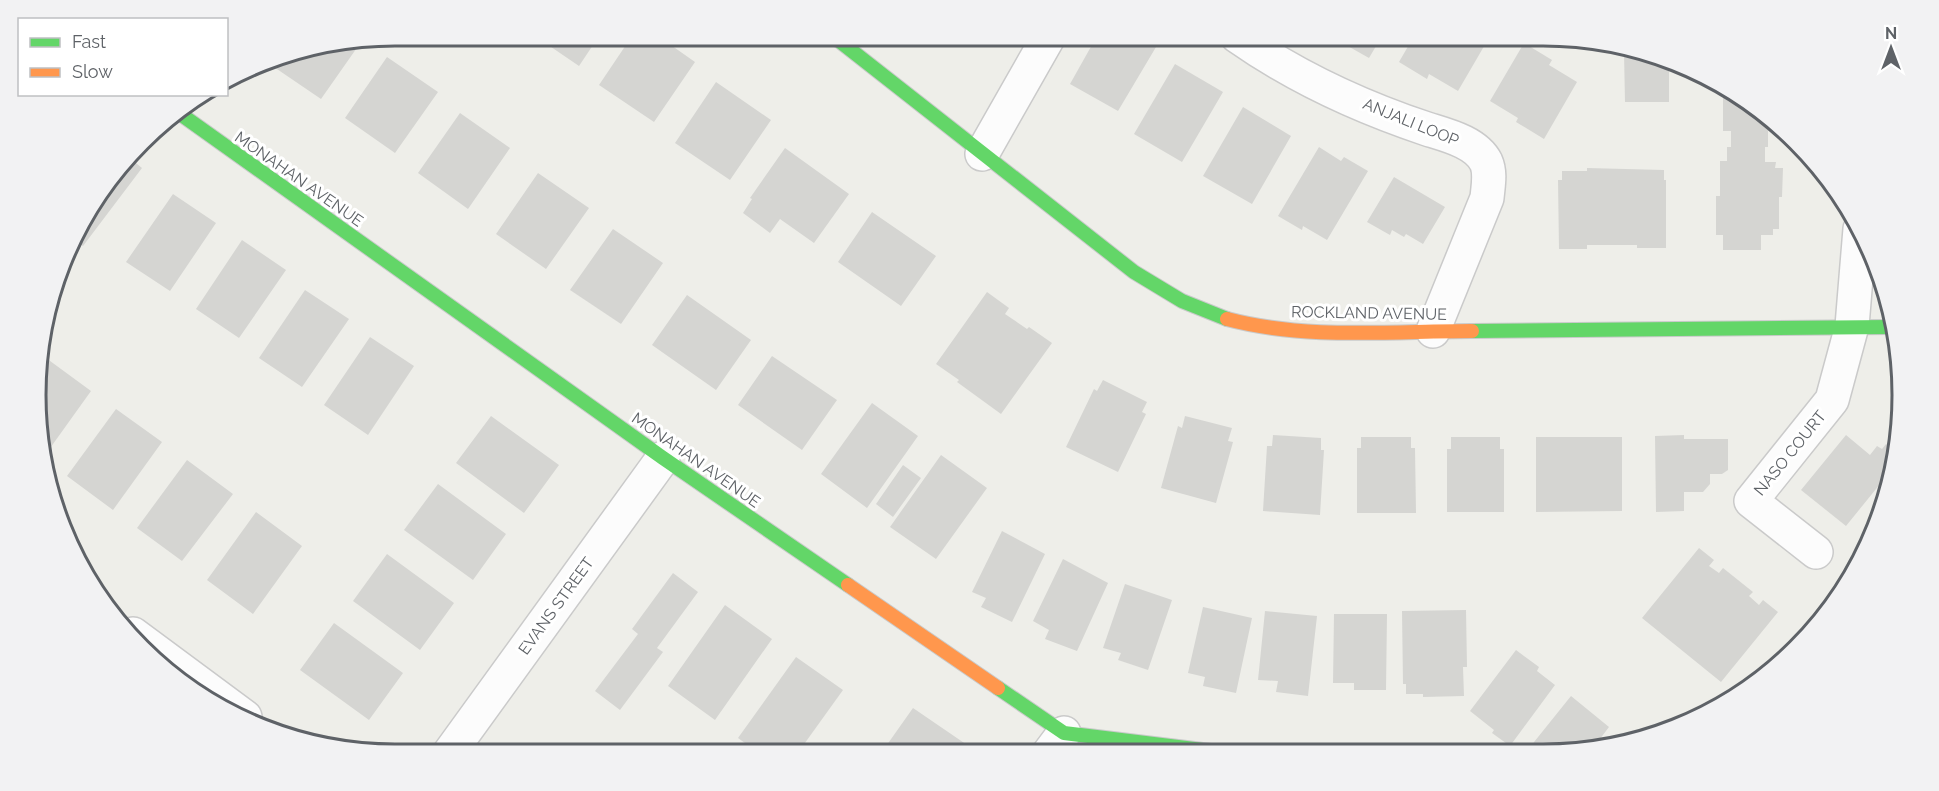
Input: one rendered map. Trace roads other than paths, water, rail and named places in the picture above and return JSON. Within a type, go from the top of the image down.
[{"type":"street","name":"ROCKLAND AVENUE","points":[[846,46],[1134,272],[1166,293],[1233,321],[1275,328],[1326,332],[1886,327]]},
{"type":"street","points":[[982,154],[1043,46]]},
{"type":"street","name":"ANJALI LOOP","points":[[1251,46],[1271,60],[1324,86],[1409,123],[1457,139],[1472,147],[1486,161],[1490,179],[1487,198],[1433,331]]},
{"type":"street","name":"MONAHAN AVENUE","points":[[185,117],[663,458],[1057,743],[1074,744]]},
{"type":"street","points":[[1852,326],[1859,245]]},
{"type":"street","name":"NASO COURT","points":[[1816,552],[1751,501],[1832,400],[1852,326]]},
{"type":"street","name":"EVANS STREET","points":[[456,744],[663,458]]},
{"type":"street","points":[[165,658],[205,688]]}]
